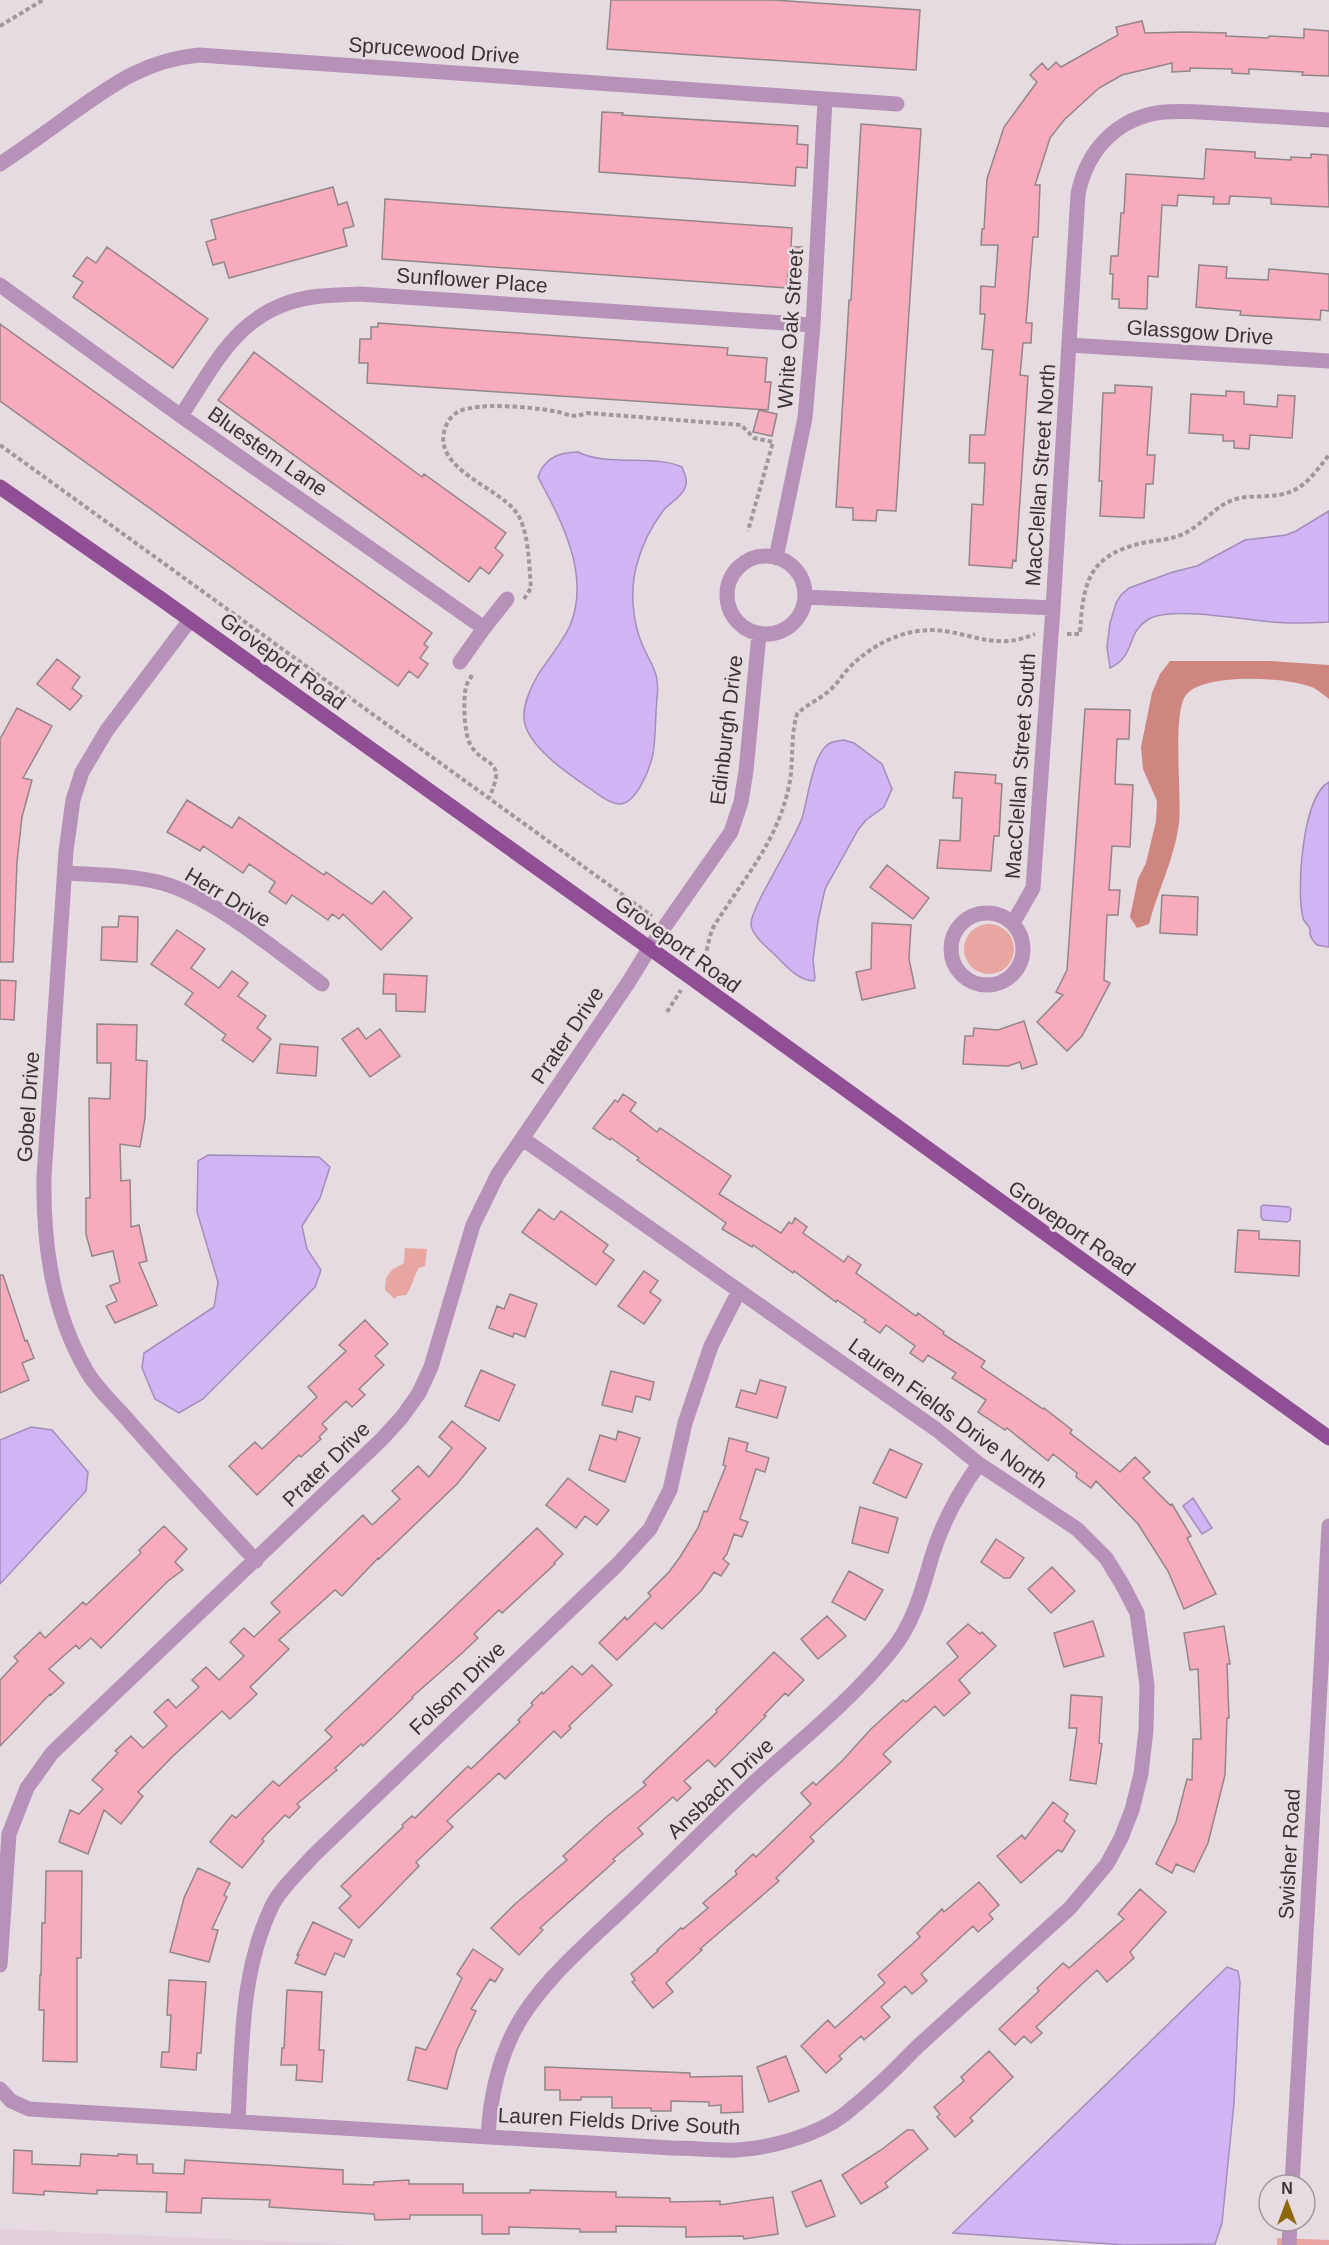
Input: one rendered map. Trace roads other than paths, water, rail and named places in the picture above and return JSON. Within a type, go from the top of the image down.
[{"type":"main road","name":"Groveport Road","points":[[0,487],[690,977],[1329,1438]]},
{"type":"street","name":"Sprucewood Drive","points":[[0,165],[120,80],[147,66],[175,57],[199,55],[897,104]]},
{"type":"street","name":"White Oak Street","points":[[776,558],[805,418],[813,325],[825,100]]},
{"type":"street","name":"MacClellan Street North","points":[[1053,608],[1078,194],[1082,174],[1088,162],[1108,136],[1140,118],[1162,112],[1186,111],[1329,120]]},
{"type":"street","name":"Bluestem Lane","points":[[0,285],[181,416],[484,628]]},
{"type":"street","name":"Sunflower Place","points":[[181,416],[222,354],[242,329],[270,309],[311,297],[359,294],[813,325]]},
{"type":"street","name":"Glassgow Drive","points":[[1069,345],[1329,361]]},
{"type":"street","points":[[763,557],[776,558],[788,563],[803,583],[805,597],[802,609],[795,621],[785,629],[772,634],[759,634],[747,630],[737,622],[730,611],[727,599],[732,576],[746,563],[763,557]]},
{"type":"street","points":[[805,597],[1053,608]]},
{"type":"street","points":[[460,662],[484,628],[513,603]]},
{"type":"street","name":"MacClellan Street South","points":[[1013,923],[1033,888],[1053,608]]},
{"type":"street","name":"Gobel Drive","points":[[190,621],[107,730],[82,772],[73,800],[65,873],[44,1177],[44,1210],[52,1282],[61,1317],[86,1372],[256,1561]]},
{"type":"street","name":"Edinburgh Drive","points":[[649,949],[731,832],[741,802],[746,771],[759,634]]},
{"type":"street","name":"Herr Drive","points":[[65,873],[114,876],[162,884],[194,897],[227,916],[322,984]]},
{"type":"street","points":[[983,913],[999,915],[1013,923],[1022,937],[1023,953],[1018,969],[1012,975],[991,986],[975,984],[961,975],[952,961],[950,945],[956,929],[967,918],[983,913]]},
{"type":"street","name":"Prater Drive","points":[[0,1965],[9,1834],[27,1788],[52,1753],[256,1561],[402,1418],[419,1393],[441,1339],[473,1225],[498,1174],[649,949]]},
{"type":"street","name":"Lauren Fields Drive North","points":[[523,1138],[937,1430],[979,1464],[1077,1529],[1106,1558],[1137,1613],[1147,1685],[1146,1730],[1141,1774],[1132,1810],[1121,1838]]},
{"type":"street","name":"Folsom Drive","points":[[238,2121],[245,1998],[255,1951],[273,1904],[313,1856],[617,1565],[650,1528],[670,1490],[685,1423],[711,1346],[739,1291]]},
{"type":"street","name":"Ansbach Drive","points":[[488,2136],[490,2105],[498,2074],[512,2034],[526,2012],[564,1965],[862,1683],[890,1653],[905,1633],[925,1587],[932,1555],[948,1515],[964,1484],[979,1464]]},
{"type":"street","name":"Swisher Road","points":[[1293,2173],[1329,1526]]},
{"type":"street","name":"Lauren Fields Drive South","points":[[0,2089],[11,2101],[29,2109],[737,2150],[782,2143],[822,2127],[844,2115],[894,2071],[916,2048],[1070,1908],[1107,1864],[1121,1838]]}]
